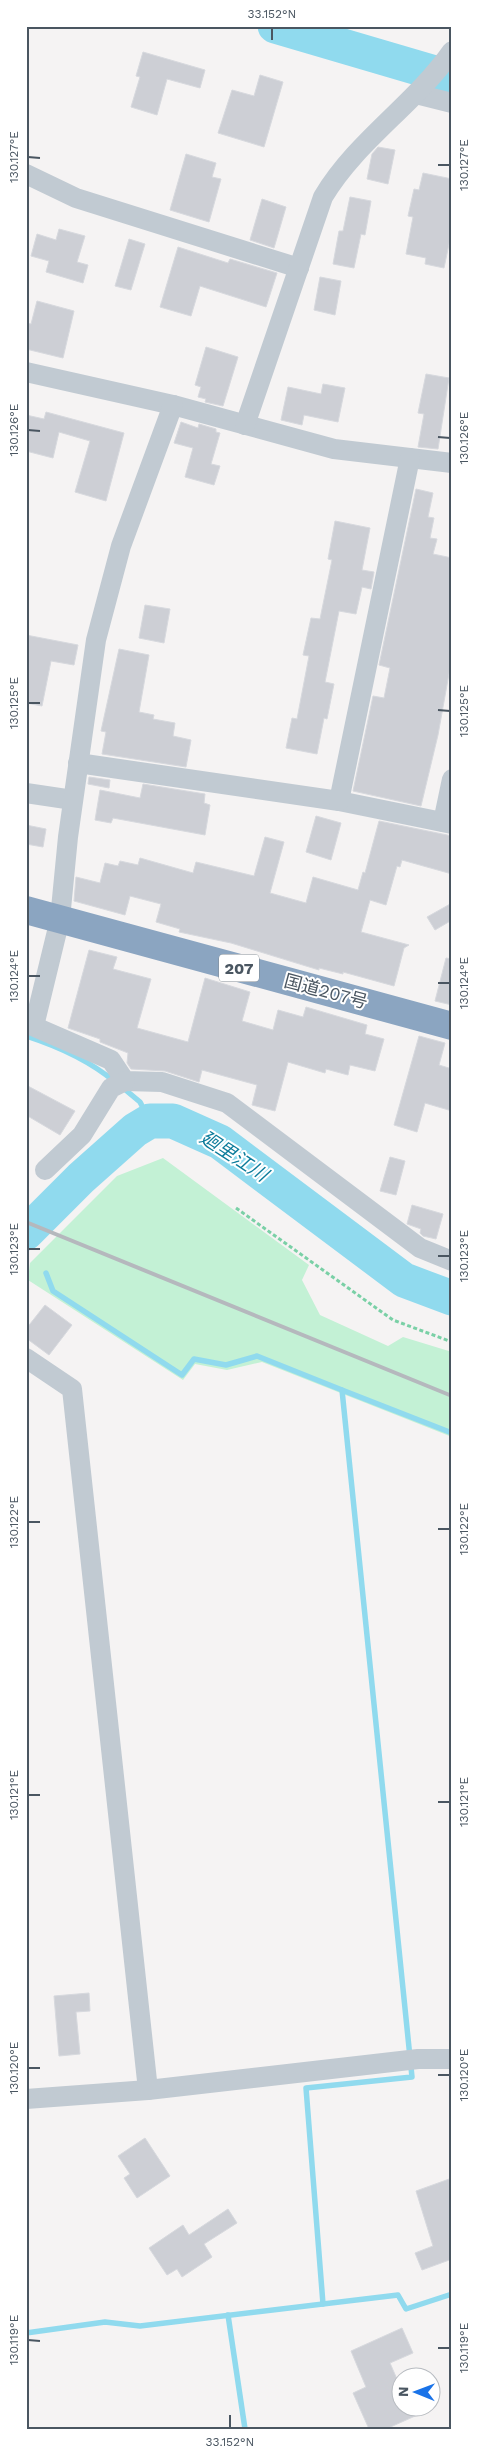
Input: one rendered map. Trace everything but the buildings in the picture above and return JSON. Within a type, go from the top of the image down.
[{"type":"highway","name":"国道207号","points":[[26,910],[452,1026]]},
{"type":"street","points":[[245,424],[323,197],[337,174],[422,88],[446,58]]},
{"type":"street","points":[[422,88],[452,103]]},
{"type":"street","points":[[26,174],[76,198],[299,268]]},
{"type":"street","points":[[26,372],[173,405],[334,449],[452,463]]},
{"type":"street","points":[[118,1085],[111,1060],[30,1025],[60,918],[73,800],[96,640],[121,546],[173,405]]},
{"type":"street","points":[[339,801],[410,458]]},
{"type":"street","points":[[78,763],[339,801],[448,823],[452,779]]},
{"type":"street","points":[[26,794],[73,800]]},
{"type":"street","points":[[118,1085],[162,1082],[226,1103],[420,1248],[452,1261]]},
{"type":"street","points":[[45,1170],[82,1135],[118,1085]]},
{"type":"street","points":[[26,1358],[72,1389],[148,2090]]},
{"type":"street","points":[[26,2099],[148,2090],[410,2060],[452,2059]]},
{"type":"path","points":[[236,1208],[393,1320],[452,1342]]},
{"type":"green space","points":[[163,1158],[309,1265],[302,1280],[320,1315],[388,1346],[403,1337],[452,1352],[452,1437],[262,1362],[227,1370],[195,1364],[183,1380],[28,1280],[30,1263],[117,1176]]},
{"type":"waterway","points":[[275,26],[452,78]]},
{"type":"waterway","points":[[26,1036],[73,1055],[95,1067],[115,1082]]},
{"type":"waterway","points":[[122,1087],[140,1102],[150,1121]]},
{"type":"waterway","name":"廻里江川","points":[[26,1233],[81,1178],[135,1130],[150,1121],[173,1121],[220,1142],[404,1280],[452,1298]]},
{"type":"waterway","points":[[46,1273],[53,1291],[182,1375],[194,1359],[226,1365],[257,1356],[342,1390],[412,2077],[306,2088],[323,2304]]},
{"type":"waterway","points":[[342,1390],[452,1433]]},
{"type":"waterway","points":[[26,2333],[105,2322],[140,2326],[398,2295],[406,2309],[452,2294]]},
{"type":"waterway","points":[[228,2315],[245,2429]]},
{"type":"railway","points":[[26,1222],[452,1396]]}]
